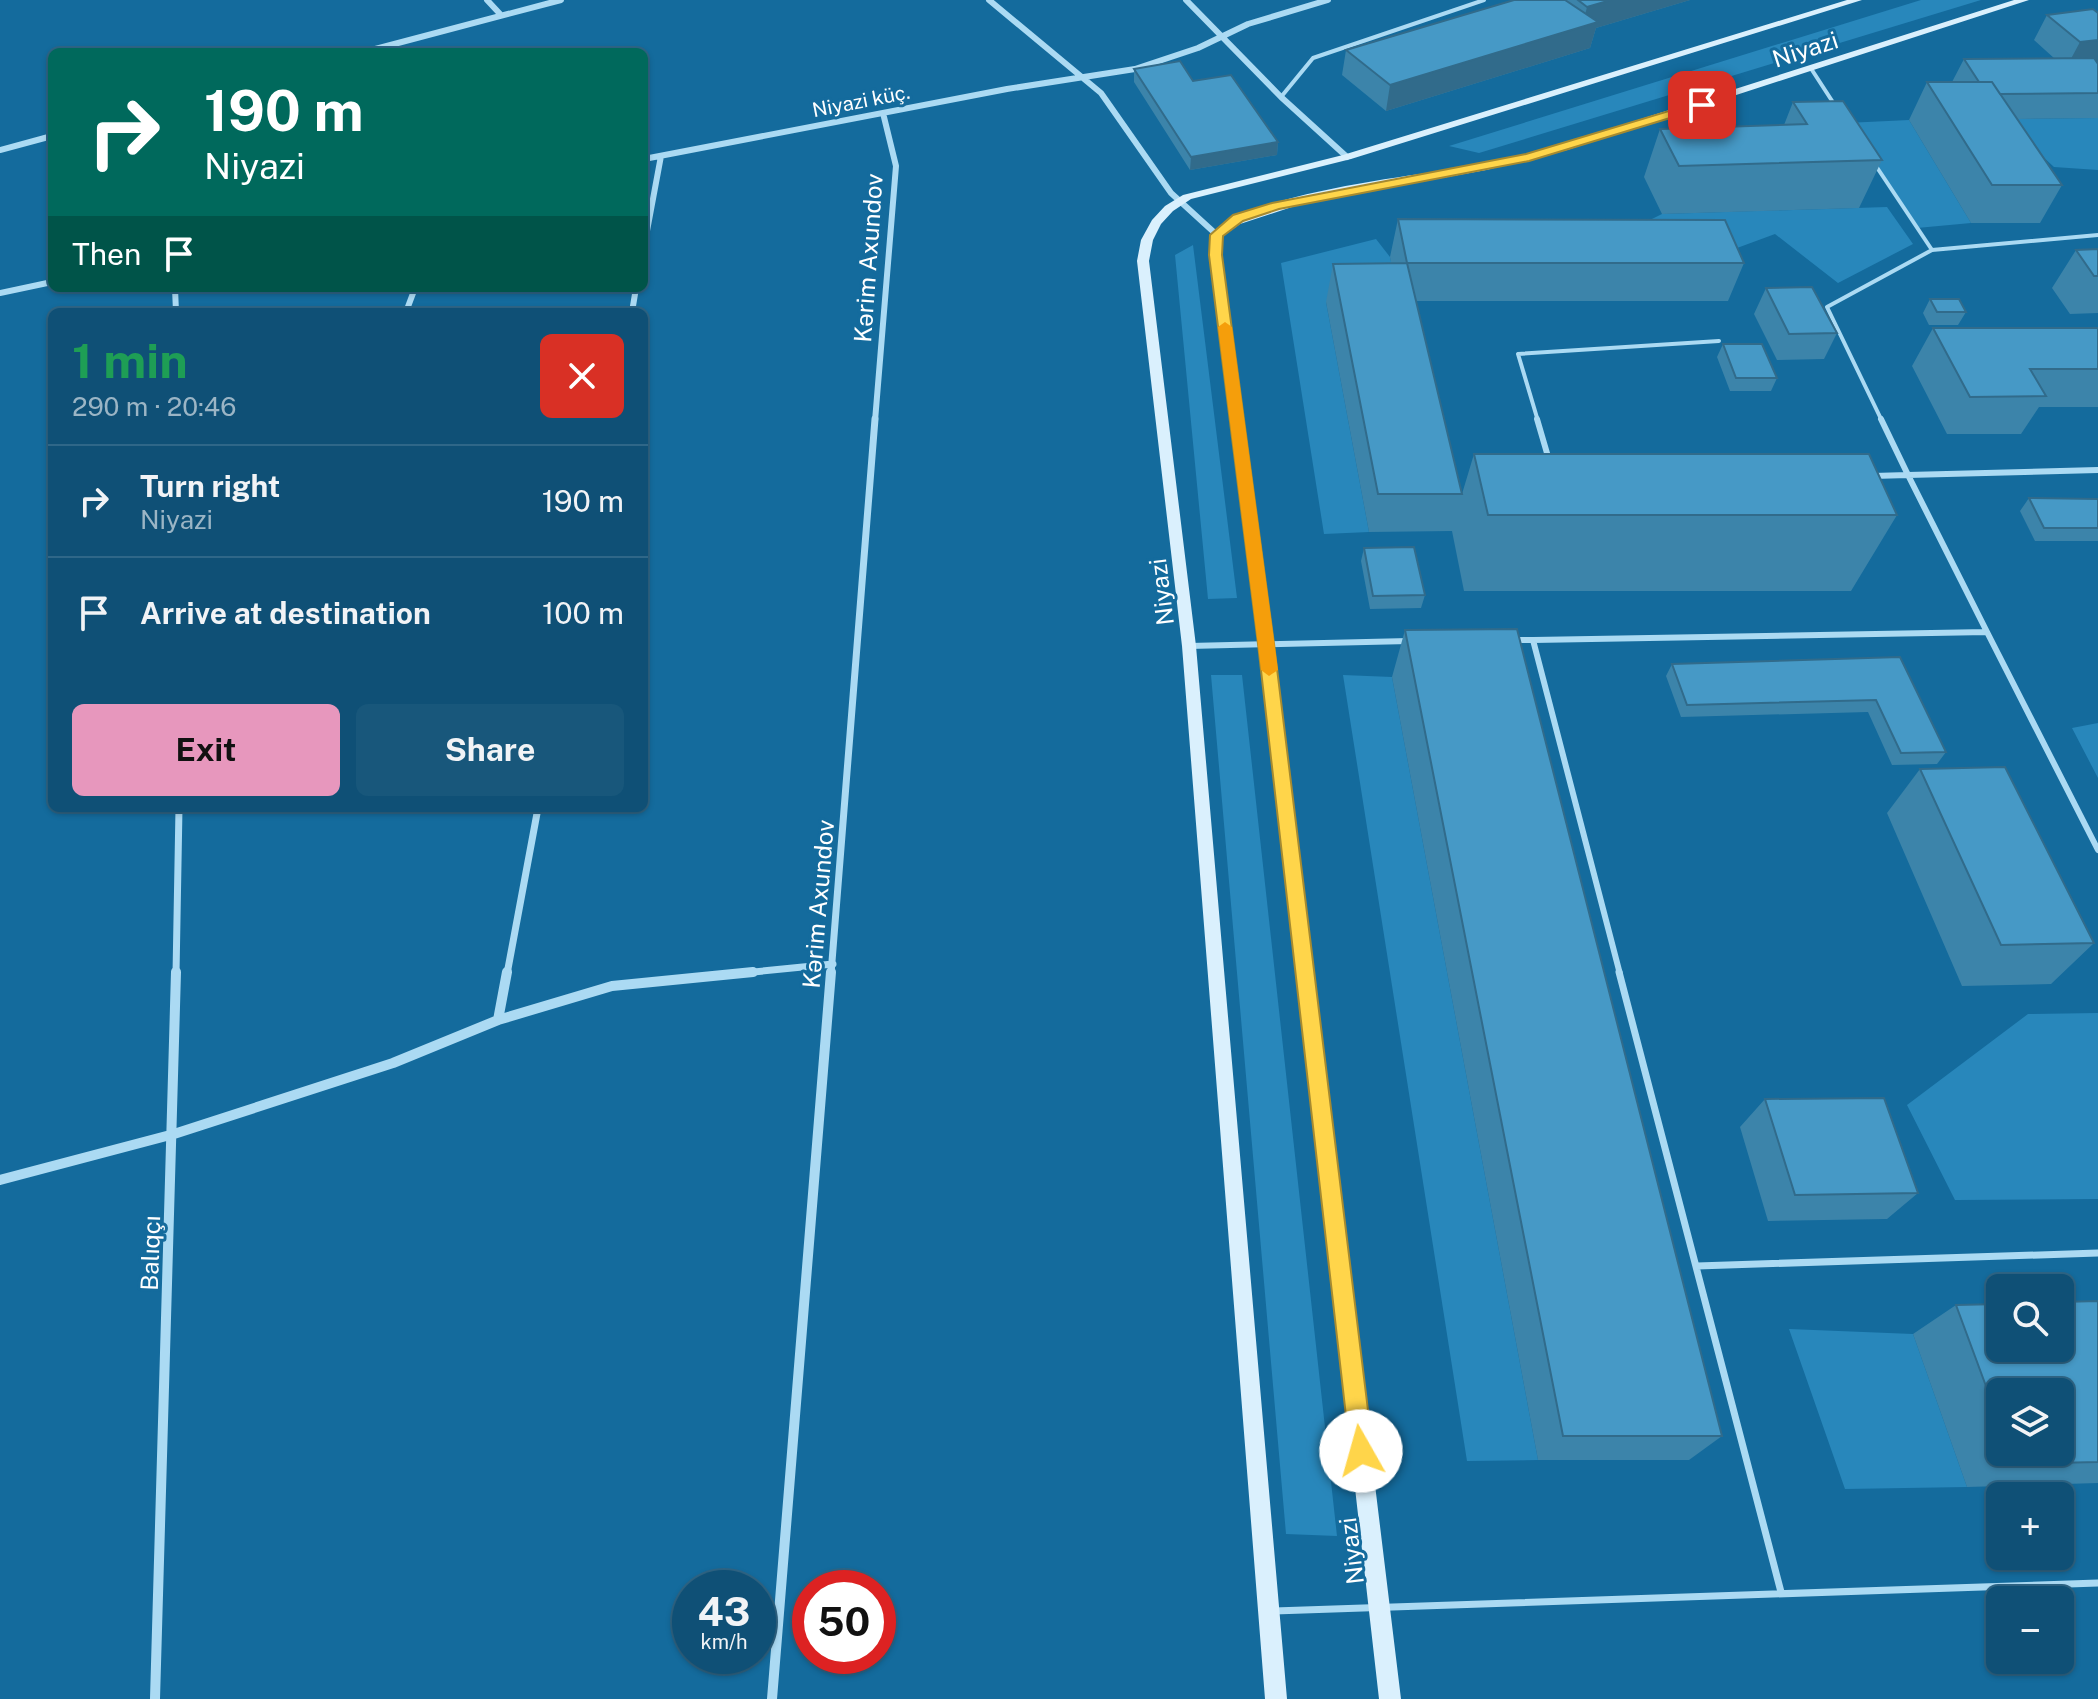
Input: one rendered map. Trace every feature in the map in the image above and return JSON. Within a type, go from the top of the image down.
[{"type":"main road","name":"Niyazi","points":[[1276,1699],[1189,646],[1143,261],[1147,234],[1164,211],[1200,193],[1347,157],[1857,0]]},
{"type":"main road","name":"Niyazi","points":[[1390,1699],[1266,644],[1216,255],[1217,235],[1225,226],[1254,212],[1529,157],[1812,70],[2024,0]]},
{"type":"street","points":[[487,0],[501,15]]},
{"type":"street","points":[[379,48],[561,0]]},
{"type":"street","points":[[989,0],[1085,78],[1113,107],[1176,203],[1217,235]]},
{"type":"street","points":[[1186,0],[1281,97],[1347,157]]},
{"type":"street","name":"Niyazi küç.","points":[[648,158],[1085,78],[1173,58],[1248,24],[1328,0]]},
{"type":"street","name":"Kərim Axundov","points":[[772,1699],[896,166],[893,143],[883,113]]},
{"type":"street","points":[[0,150],[48,137]]},
{"type":"street","points":[[648,226],[661,156]]},
{"type":"street","points":[[0,293],[48,283]]},
{"type":"street","name":"Balıqçı","points":[[155,1699],[174,1134],[179,812]]},
{"type":"street","points":[[498,1020],[537,812]]},
{"type":"street","points":[[0,1180],[174,1134],[393,1063],[498,1020],[612,986],[833,964]]},
{"type":"lane","points":[[1281,97],[1313,58],[1484,0]]},
{"type":"lane","points":[[1812,70],[1838,109]]},
{"type":"lane","points":[[1873,162],[1932,250]]},
{"type":"lane","points":[[2098,235],[1932,250],[1827,307],[1908,475],[2098,850]]},
{"type":"lane","points":[[1553,471],[1518,354],[1719,341]]},
{"type":"lane","points":[[1860,476],[2098,470]]},
{"type":"lane","points":[[1502,640],[1987,632]]},
{"type":"lane","points":[[1533,640],[1781,1592]]},
{"type":"lane","points":[[1189,646],[1423,641]]},
{"type":"lane","points":[[1697,1266],[2098,1253]]},
{"type":"lane","points":[[1269,1611],[2098,1583]]},
{"type":"shaded area","points":[[1921,0],[1981,0],[1479,153],[1449,146]]},
{"type":"shaded area","points":[[2098,118],[2098,170],[2054,167],[2002,119]]},
{"type":"shaded area","points":[[1909,120],[1971,223],[1917,228],[1846,123]]},
{"type":"shaded area","points":[[1887,207],[1913,244],[1838,283],[1775,234],[1710,258],[1630,230],[1662,214]]},
{"type":"shaded area","points":[[1376,239],[1390,257],[1399,301],[1326,302],[1369,532],[1324,534],[1281,263]]},
{"type":"shaded area","points":[[1193,245],[1237,598],[1208,599],[1175,255]]},
{"type":"shaded area","points":[[1211,675],[1242,675],[1337,1536],[1286,1534]]},
{"type":"shaded area","points":[[1343,675],[1392,677],[1538,1460],[1467,1461]]},
{"type":"shaded area","points":[[2098,723],[2098,778],[2072,728]]},
{"type":"shaded area","points":[[2098,1013],[2098,1199],[1955,1200],[1907,1105],[2028,1014]]},
{"type":"shaded area","points":[[1789,1329],[1913,1334],[1967,1487],[1845,1489]]},
{"type":"building","points":[[1514,0],[1565,0],[1598,22],[1390,85],[1346,50]]},
{"type":"building","points":[[1578,0],[1611,0],[1587,7]]},
{"type":"building","points":[[2093,9],[2098,13],[2098,40],[2080,42],[2047,15]]},
{"type":"building","points":[[2094,58],[2098,64],[2098,93],[2000,94],[1992,82],[1979,82],[1964,59]]},
{"type":"building","points":[[1180,61],[1193,81],[1231,75],[1278,142],[1191,157],[1134,69]]},
{"type":"building","points":[[1927,82],[1992,82],[2062,185],[1992,185]]},
{"type":"building","points":[[1843,101],[1882,160],[1679,166],[1660,129],[1807,124],[1793,102]]},
{"type":"building","points":[[1398,219],[1725,220],[1744,263],[1407,263]]},
{"type":"building","points":[[2098,249],[2098,276],[2094,276],[2076,250]]},
{"type":"building","points":[[1407,263],[1462,494],[1378,494],[1333,264]]},
{"type":"building","points":[[1812,287],[1837,333],[1789,334],[1766,288]]},
{"type":"building","points":[[1930,299],[1959,299],[1966,312],[1937,312]]},
{"type":"building","points":[[1933,328],[2098,328],[2098,369],[2030,369],[2046,396],[1970,397]]},
{"type":"building","points":[[1723,344],[1762,344],[1777,378],[1736,378]]},
{"type":"building","points":[[1474,454],[1869,454],[1897,515],[1488,515]]},
{"type":"building","points":[[2029,498],[2098,499],[2098,528],[2044,528]]},
{"type":"building","points":[[1414,547],[1425,595],[1373,596],[1364,548]]},
{"type":"building","points":[[1517,629],[1722,1436],[1563,1436],[1405,630]]},
{"type":"building","points":[[1900,657],[1946,752],[1901,753],[1876,700],[1687,705],[1672,664]]},
{"type":"building","points":[[2005,767],[2094,943],[2001,945],[1920,769]]},
{"type":"building","points":[[1884,1098],[1918,1193],[1795,1195],[1765,1099]]},
{"type":"building","points":[[2098,1301],[2098,1462],[2074,1463],[2074,1378],[1986,1378],[1986,1386],[1956,1305],[1986,1304],[1986,1362],[2074,1362],[2074,1302]]},
{"type":"slow traffic","points":[[1225,327],[1269,670]]},
{"type":"route","points":[[1361,1451],[1266,644],[1216,255],[1217,235],[1238,218],[1276,206],[1488,167],[1563,148],[1702,105]]}]
